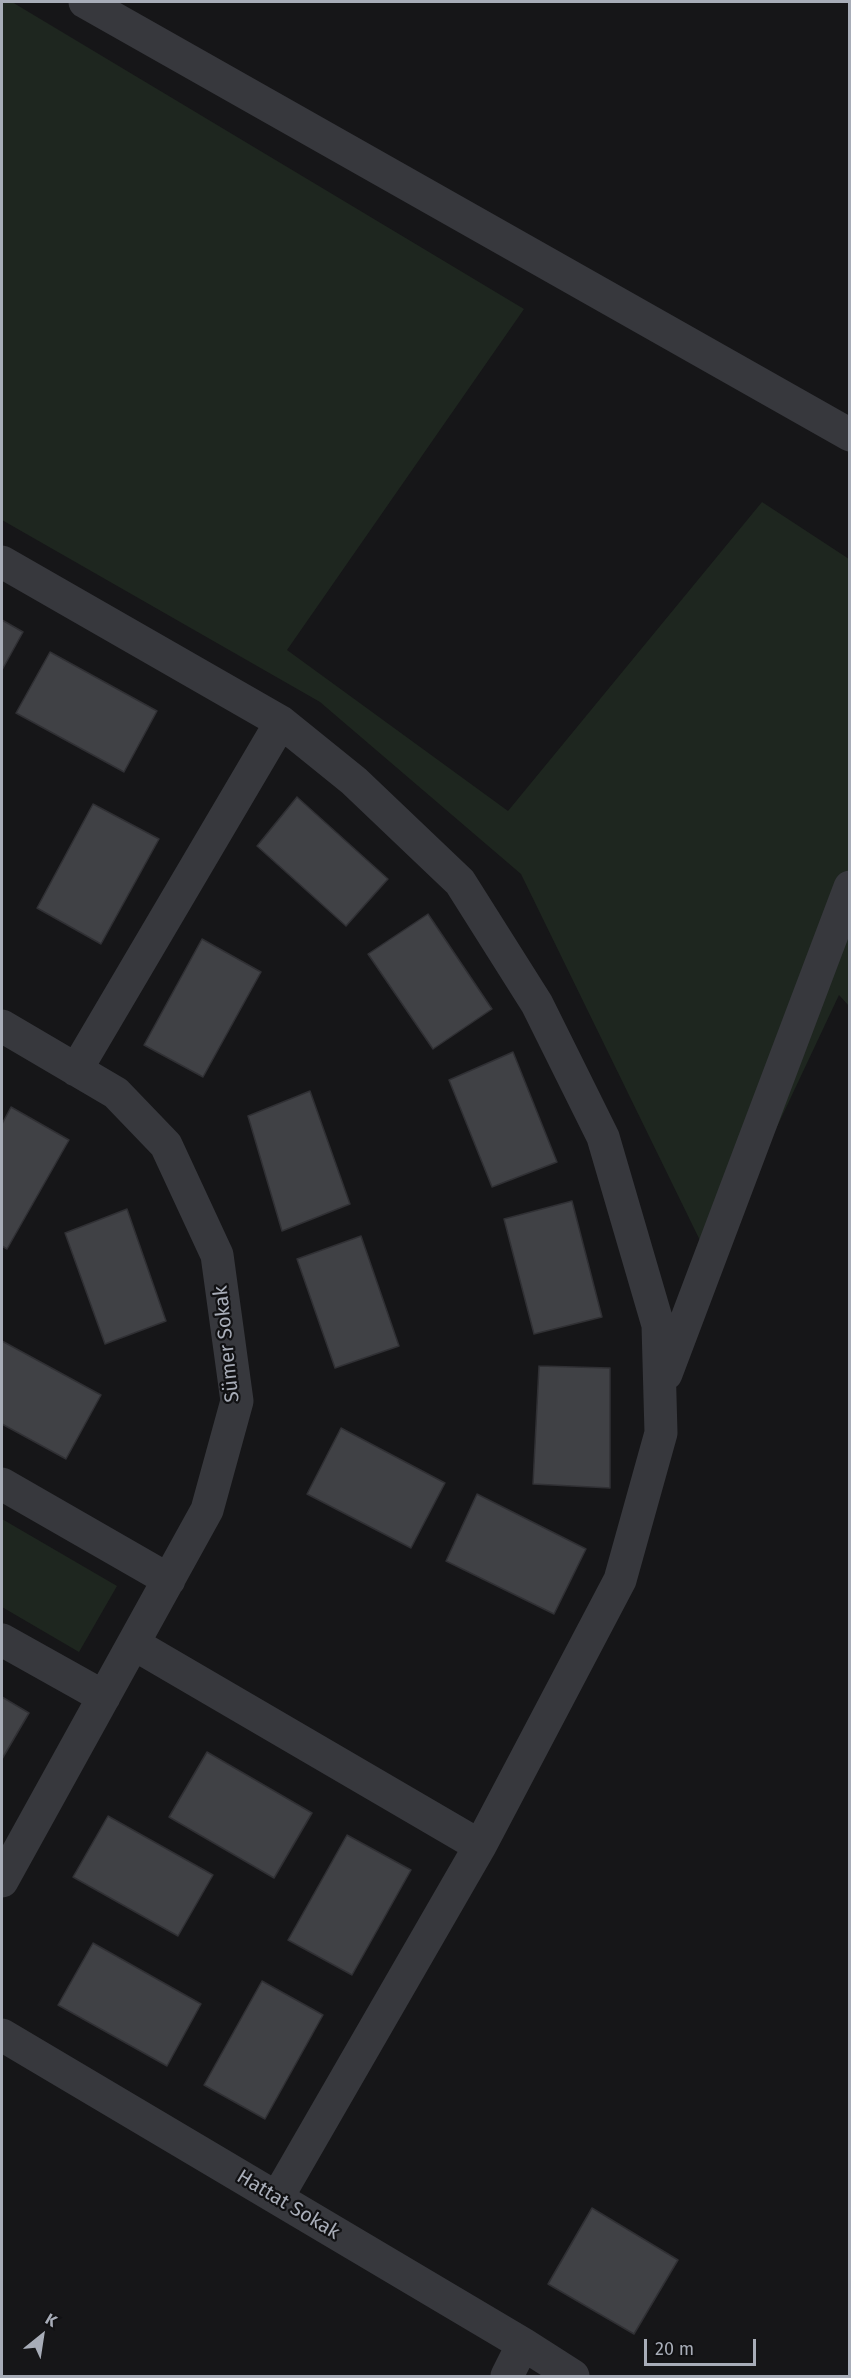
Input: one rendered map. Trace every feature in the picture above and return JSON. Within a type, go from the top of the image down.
[{"type":"street","points":[[85,2],[849,435]]},
{"type":"street","points":[[2,562],[281,722],[354,781],[460,882],[537,1004],[603,1137],[658,1325],[661,1433],[620,1580],[480,1846],[277,2198]]},
{"type":"street","points":[[76,1070],[281,722]]},
{"type":"street","points":[[660,1389],[849,887]]},
{"type":"street","name":"Sümer Sokak","points":[[2,1026],[116,1093],[165,1145],[217,1255],[237,1401],[207,1510],[2,1881]]},
{"type":"street","points":[[2,1484],[169,1580]]},
{"type":"street","points":[[2,1640],[104,1697]]},
{"type":"street","points":[[134,1644],[480,1846]]},
{"type":"street","name":"Hattat Sokak","points":[[2,2035],[523,2344],[573,2376]]},
{"type":"street","points":[[507,2376],[523,2344]]},
{"type":"shaded area","points":[[2,2],[12,2],[524,309],[287,650],[508,811],[762,502],[849,559],[849,1006],[839,995],[712,1265],[521,874],[320,702],[2,520]]},
{"type":"shaded area","points":[[2,1519],[117,1586],[79,1652],[2,1607]]},
{"type":"building","points":[[2,620],[23,632],[2,670]]},
{"type":"building","points":[[50,652],[157,711],[124,772],[16,713]]},
{"type":"building","points":[[297,797],[388,879],[346,926],[257,846]]},
{"type":"building","points":[[93,804],[159,839],[101,944],[37,908]]},
{"type":"building","points":[[428,914],[492,1009],[433,1049],[368,954]]},
{"type":"building","points":[[202,939],[261,972],[203,1077],[144,1045]]},
{"type":"building","points":[[513,1052],[557,1162],[492,1187],[449,1080]]},
{"type":"building","points":[[310,1091],[350,1204],[282,1231],[248,1116]]},
{"type":"building","points":[[11,1107],[69,1140],[7,1249],[2,1246],[2,1124]]},
{"type":"building","points":[[572,1201],[602,1317],[534,1334],[504,1219]]},
{"type":"building","points":[[127,1209],[166,1321],[105,1344],[65,1233]]},
{"type":"building","points":[[361,1236],[399,1346],[335,1368],[297,1259]]},
{"type":"building","points":[[2,1341],[101,1395],[66,1459],[2,1424]]},
{"type":"building","points":[[539,1366],[610,1368],[610,1488],[533,1484]]},
{"type":"building","points":[[341,1428],[445,1483],[411,1548],[307,1494]]},
{"type":"building","points":[[477,1494],[586,1549],[554,1614],[446,1561]]},
{"type":"building","points":[[2,1697],[29,1713],[2,1759]]},
{"type":"building","points":[[207,1752],[312,1813],[274,1878],[169,1817]]},
{"type":"building","points":[[108,1816],[213,1875],[178,1936],[73,1877]]},
{"type":"building","points":[[347,1835],[411,1870],[352,1975],[288,1940]]},
{"type":"building","points":[[93,1943],[201,2004],[167,2066],[58,2005]]},
{"type":"building","points":[[262,1981],[323,2015],[265,2119],[204,2085]]},
{"type":"building","points":[[592,2208],[678,2260],[634,2334],[548,2284]]}]
